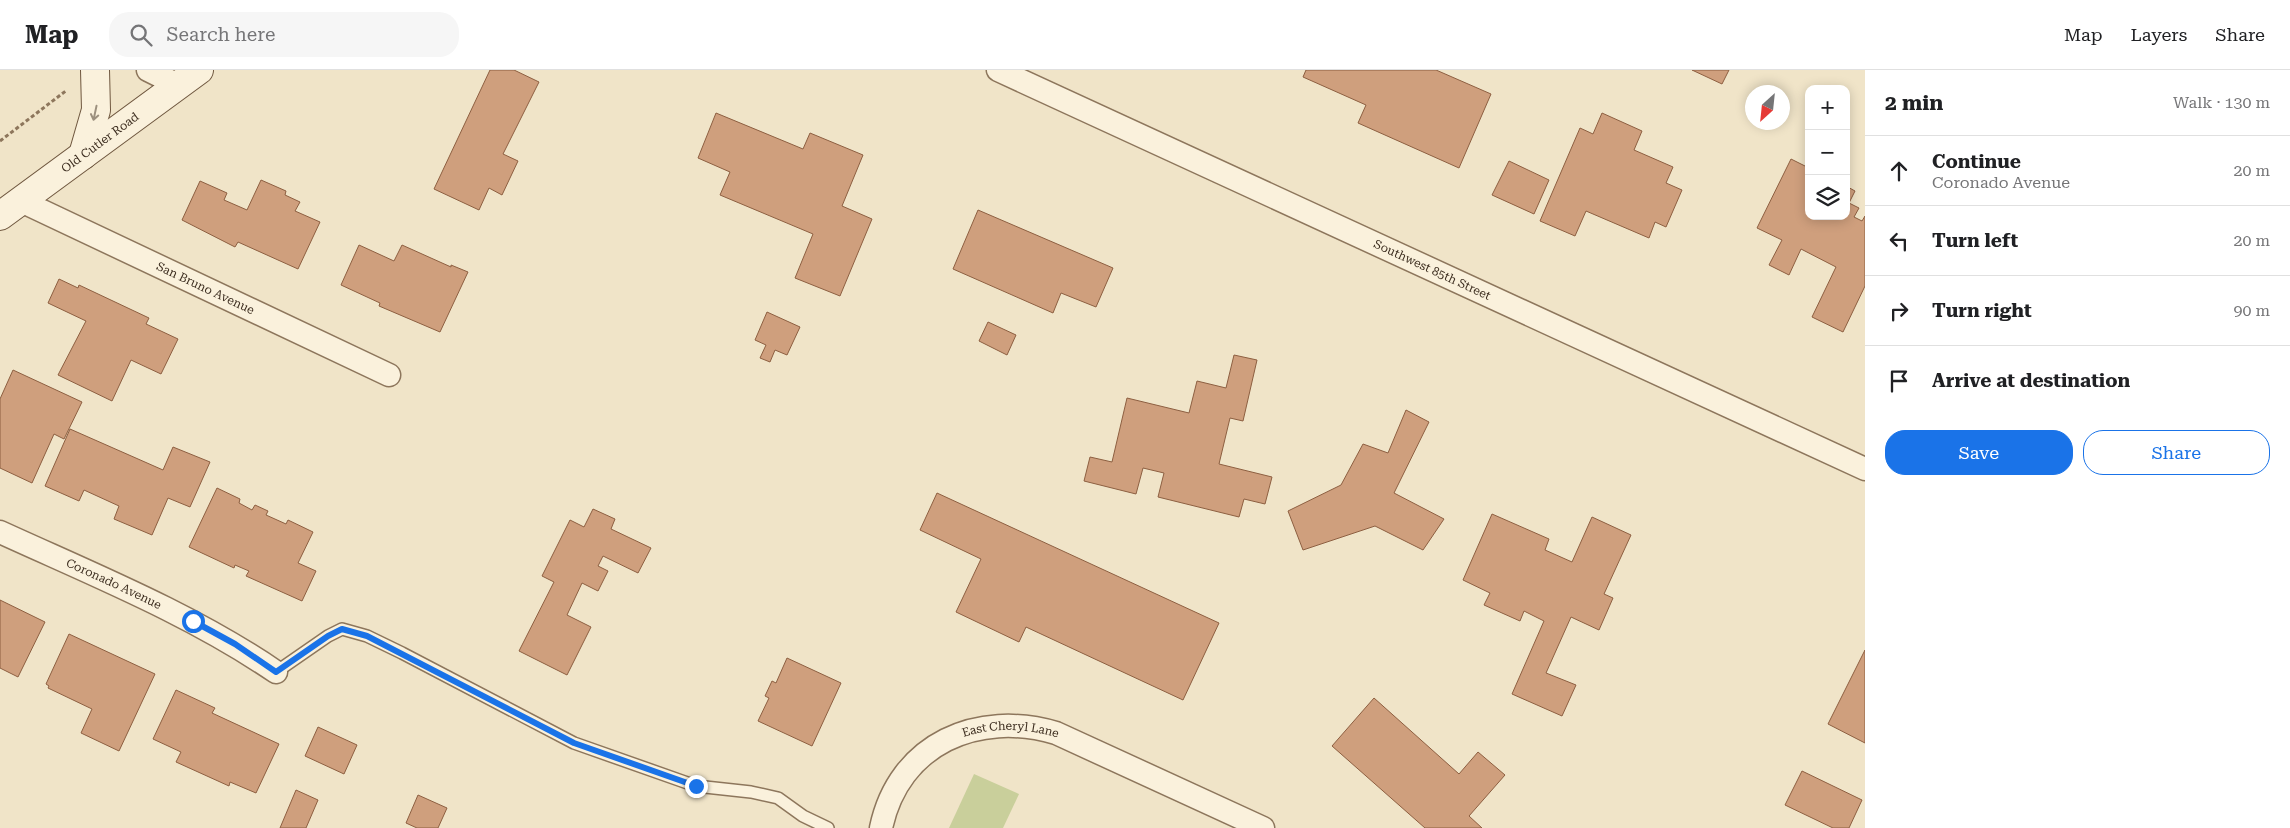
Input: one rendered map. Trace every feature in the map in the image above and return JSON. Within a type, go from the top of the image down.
[{"type":"main road","points":[[83,155],[96,110],[95,70]]},
{"type":"main road","name":"Old Cutler Road","points":[[10,209],[189,78]]},
{"type":"street","points":[[148,70],[189,78]]},
{"type":"street","name":"Southwest 85th Street","points":[[998,70],[1865,469]]},
{"type":"street","name":"San Bruno Avenue","points":[[10,209],[389,375]]},
{"type":"street","name":"Coronado Avenue","points":[[0,532],[193,621],[235,644],[276,672]]},
{"type":"street","name":"East Cheryl Lane","points":[[881,828],[890,801],[914,765],[937,744],[964,731],[983,727],[1022,726],[1056,733],[1263,828]]},
{"type":"lane","points":[[276,672],[328,636],[342,629],[367,636],[574,743],[696,786],[751,792],[778,798],[802,816],[828,828]]},
{"type":"path","points":[[0,141],[73,86]]},
{"type":"green space","points":[[974,774],[1019,794],[1003,828],[949,828]]},
{"type":"building","points":[[490,70],[514,70],[539,82],[503,154],[518,161],[502,195],[489,188],[479,210],[434,189]]},
{"type":"building","points":[[1306,70],[1436,70],[1491,94],[1459,168],[1358,123],[1366,105],[1303,77]]},
{"type":"building","points":[[1692,70],[1729,70],[1722,84]]},
{"type":"building","points":[[716,113],[803,149],[810,133],[863,155],[842,206],[872,219],[840,296],[795,278],[813,234],[720,195],[730,172],[698,158]]},
{"type":"building","points":[[1602,113],[1642,131],[1634,150],[1673,167],[1666,183],[1682,190],[1666,227],[1655,222],[1649,238],[1586,211],[1575,236],[1540,221],[1580,128],[1593,134]]},
{"type":"building","points":[[1791,159],[1805,166],[1805,220],[1850,220],[1850,204],[1859,208],[1854,217],[1862,221],[1865,216],[1865,286],[1843,332],[1812,317],[1836,267],[1801,249],[1789,275],[1769,265],[1782,240],[1757,228]]},
{"type":"building","points":[[1509,161],[1549,180],[1534,214],[1492,195]]},
{"type":"building","points":[[261,180],[286,191],[285,195],[300,202],[295,211],[320,222],[298,269],[238,242],[235,247],[182,220],[200,181],[227,193],[224,200],[247,210]]},
{"type":"building","points":[[1850,188],[1855,191],[1850,201]]},
{"type":"building","points":[[978,210],[1113,268],[1096,307],[1061,293],[1053,313],[953,269]]},
{"type":"building","points":[[359,245],[394,261],[402,245],[451,267],[451,265],[468,272],[440,332],[379,306],[380,303],[341,285]]},
{"type":"building","points":[[59,279],[78,288],[79,285],[149,318],[146,324],[178,339],[161,374],[131,360],[112,401],[58,375],[86,321],[48,303]]},
{"type":"building","points":[[767,312],[800,327],[787,355],[775,350],[770,362],[760,358],[766,345],[755,340]]},
{"type":"building","points":[[988,322],[1016,335],[1007,355],[979,341]]},
{"type":"building","points":[[1234,355],[1257,360],[1243,421],[1230,418],[1219,464],[1272,477],[1265,504],[1244,499],[1239,517],[1158,497],[1164,473],[1143,468],[1136,494],[1084,481],[1090,457],[1112,462],[1127,398],[1189,413],[1197,381],[1226,388]]},
{"type":"building","points":[[13,370],[82,402],[64,439],[54,434],[32,483],[0,468],[0,399]]},
{"type":"building","points":[[1406,410],[1429,422],[1394,493],[1444,519],[1423,550],[1375,526],[1303,550],[1288,511],[1341,485],[1363,444],[1388,453]]},
{"type":"building","points":[[70,429],[163,470],[173,447],[210,462],[190,507],[168,498],[152,535],[114,519],[119,506],[84,490],[79,501],[45,486]]},
{"type":"building","points":[[217,488],[240,499],[239,503],[252,510],[255,505],[268,511],[266,515],[286,524],[288,520],[313,532],[298,563],[316,571],[302,601],[246,576],[249,571],[235,565],[234,568],[189,547]]},
{"type":"building","points":[[937,493],[1219,623],[1183,700],[1026,627],[1019,642],[956,612],[981,559],[920,530]]},
{"type":"building","points":[[593,509],[615,519],[611,529],[651,548],[638,573],[603,556],[598,566],[608,571],[598,591],[582,583],[567,615],[591,627],[567,675],[519,651],[554,582],[542,576],[570,520],[584,527]]},
{"type":"building","points":[[1492,514],[1549,539],[1545,550],[1572,562],[1592,517],[1631,535],[1604,594],[1613,598],[1599,630],[1571,617],[1546,673],[1576,685],[1562,716],[1512,694],[1544,621],[1524,611],[1520,621],[1484,605],[1490,593],[1463,580]]},
{"type":"building","points":[[0,600],[45,622],[18,677],[0,668]]},
{"type":"building","points":[[69,634],[155,674],[119,751],[81,733],[92,709],[48,688],[49,686],[46,684]]},
{"type":"building","points":[[1865,650],[1865,743],[1828,724]]},
{"type":"building","points":[[787,658],[841,683],[812,746],[758,721],[769,698],[765,696],[772,681],[776,683]]},
{"type":"building","points":[[176,690],[215,708],[212,713],[279,744],[256,793],[230,782],[229,786],[176,762],[181,752],[153,739]]},
{"type":"building","points":[[1374,698],[1459,774],[1478,752],[1505,775],[1469,816],[1482,828],[1425,828],[1332,746]]},
{"type":"building","points":[[318,727],[357,745],[344,774],[305,756]]},
{"type":"building","points":[[1802,771],[1862,800],[1849,828],[1833,828],[1785,805]]},
{"type":"building","points":[[296,790],[318,800],[306,828],[280,828]]},
{"type":"building","points":[[418,795],[447,808],[438,828],[417,828],[406,823]]},
{"type":"route","points":[[193,621],[235,644],[276,672],[328,636],[342,629],[367,636],[574,743],[696,786]]}]
